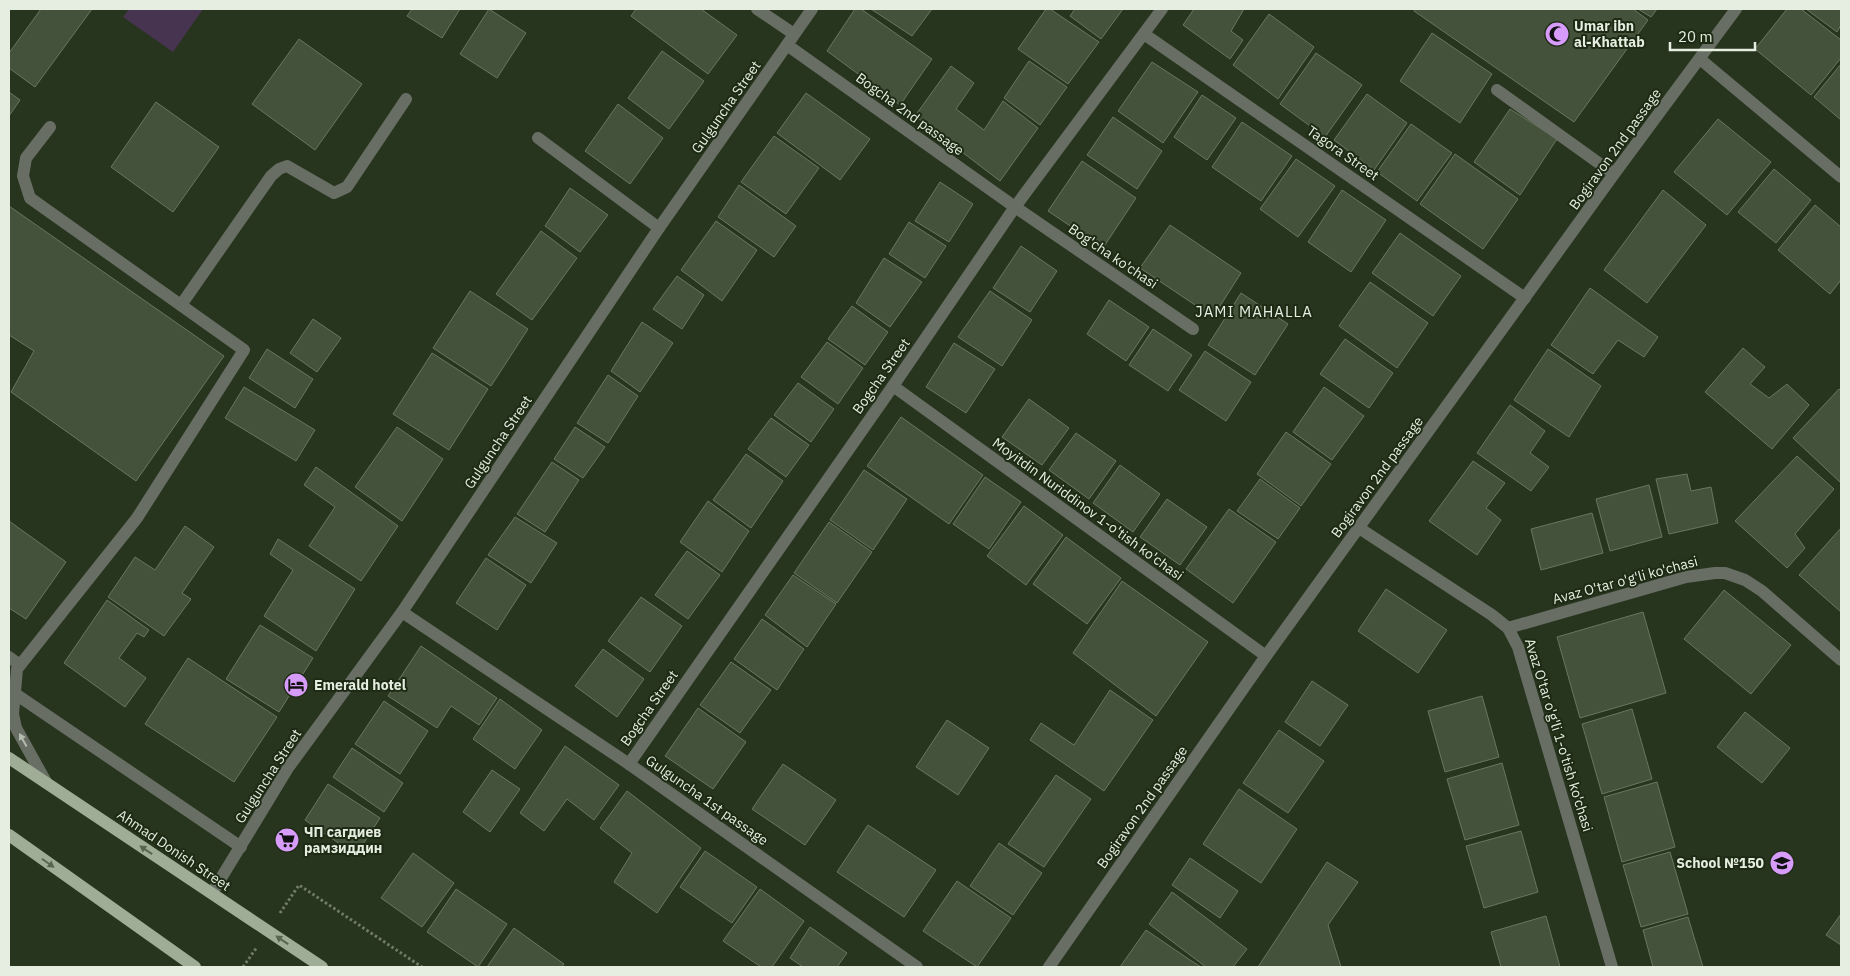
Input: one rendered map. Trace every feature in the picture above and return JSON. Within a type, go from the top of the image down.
[{"type":"main road","name":"Ahmad Donish Street","points":[[9,758],[322,967]]},
{"type":"main road","points":[[9,835],[195,967]]},
{"type":"street","name":"Bogcha 2nd passage","points":[[757,9],[791,39],[1015,207]]},
{"type":"street","name":"Gulguncha Street","points":[[212,893],[288,768],[402,612],[659,228],[812,9]]},
{"type":"street","name":"Bogcha Street","points":[[629,764],[893,386],[1015,207],[1162,9]]},
{"type":"street","name":"Bogiravon 2nd passage","points":[[1049,967],[1266,656],[1614,174],[1736,9]]},
{"type":"street","name":"Tagora Street","points":[[1144,34],[1525,298]]},
{"type":"street","points":[[1700,59],[1841,177]]},
{"type":"street","points":[[1497,90],[1614,174]]},
{"type":"street","points":[[181,305],[271,176],[279,169],[287,166],[334,193],[347,187],[406,99]]},
{"type":"street","points":[[15,668],[137,518],[244,350],[30,198],[23,176],[26,158],[50,126]]},
{"type":"street","points":[[538,138],[659,228]]},
{"type":"street","name":"Bog'cha ko'chasi","points":[[1015,207],[1193,330]]},
{"type":"street","name":"Moyitdin Nuriddinov 1-o'tish ko'chasi","points":[[893,386],[1266,656]]},
{"type":"street","name":"Avaz O'tar o'g'li 1-o'tish ko'chasi","points":[[1359,528],[1492,615],[1508,628],[1518,647],[1612,967]]},
{"type":"street","name":"Avaz O'tar o'g'li ko'chasi","points":[[1508,628],[1686,577],[1705,573],[1725,573],[1745,580],[1762,591],[1841,660]]},
{"type":"street","name":"Gulguncha 1st passage","points":[[402,612],[629,764],[917,967]]},
{"type":"street","points":[[9,657],[15,668],[13,714],[16,728],[46,782]]},
{"type":"street","points":[[14,693],[241,847]]},
{"type":"path","points":[[299,886],[422,967]]},
{"type":"shaded area","points":[[129,9],[203,9],[173,52],[123,17]]},
{"type":"building","points":[[41,9],[92,9],[35,87],[9,68],[9,53]]},
{"type":"building","points":[[412,9],[460,9],[442,38],[407,16]]},
{"type":"building","points":[[489,9],[526,33],[497,78],[460,54]]},
{"type":"building","points":[[636,9],[701,9],[737,35],[708,74],[631,16]]},
{"type":"building","points":[[855,9],[861,9],[932,59],[900,105],[827,51]]},
{"type":"building","points":[[871,9],[932,9],[912,36]]},
{"type":"building","points":[[1046,9],[1050,9],[1099,42],[1068,84],[1018,49]]},
{"type":"building","points":[[1075,9],[1123,9],[1101,39],[1070,16]]},
{"type":"building","points":[[1194,9],[1244,9],[1231,31],[1243,40],[1230,59],[1183,25]]},
{"type":"building","points":[[1415,9],[1633,9],[1648,20],[1574,122],[1414,11]]},
{"type":"building","points":[[1638,9],[1657,9],[1651,17]]},
{"type":"building","points":[[1787,9],[1801,9],[1841,40],[1841,58],[1811,95],[1755,49]]},
{"type":"building","points":[[1806,9],[1841,9],[1841,25],[1837,32]]},
{"type":"building","points":[[1269,14],[1314,47],[1278,99],[1233,65]]},
{"type":"building","points":[[1432,33],[1492,74],[1460,123],[1400,81]]},
{"type":"building","points":[[299,39],[362,84],[315,150],[252,104]]},
{"type":"building","points":[[662,51],[704,81],[669,129],[628,98]]},
{"type":"building","points":[[1316,53],[1362,85],[1325,137],[1280,104]]},
{"type":"building","points":[[1029,61],[1067,87],[1040,125],[1004,98]]},
{"type":"building","points":[[1152,62],[1198,92],[1163,143],[1118,111]]},
{"type":"building","points":[[1841,64],[1841,120],[1814,97]]},
{"type":"building","points":[[951,66],[974,83],[956,109],[984,130],[1003,101],[1038,128],[1000,181],[915,116]]},
{"type":"building","points":[[9,92],[20,100],[9,116]]},
{"type":"building","points":[[806,93],[870,139],[840,180],[777,133]]},
{"type":"building","points":[[1367,94],[1407,123],[1374,170],[1334,140]]},
{"type":"building","points":[[1202,95],[1236,118],[1207,160],[1174,137]]},
{"type":"building","points":[[156,102],[219,147],[173,212],[111,167]]},
{"type":"building","points":[[618,104],[663,138],[630,184],[585,151]]},
{"type":"building","points":[[1510,109],[1557,139],[1520,195],[1474,162]]},
{"type":"building","points":[[1113,117],[1162,151],[1137,189],[1087,155]]},
{"type":"building","points":[[1718,119],[1771,162],[1727,215],[1674,172]]},
{"type":"building","points":[[1242,122],[1292,156],[1261,201],[1212,167]]},
{"type":"building","points":[[1411,124],[1452,153],[1417,201],[1377,172]]},
{"type":"building","points":[[774,136],[819,168],[786,214],[741,182]]},
{"type":"building","points":[[1455,154],[1518,199],[1483,249],[1420,204]]},
{"type":"building","points":[[1296,159],[1335,186],[1298,237],[1260,209]]},
{"type":"building","points":[[1082,161],[1136,198],[1103,248],[1048,211]]},
{"type":"building","points":[[1774,169],[1811,200],[1776,243],[1738,212]]},
{"type":"building","points":[[940,182],[973,204],[949,242],[915,221]]},
{"type":"building","points":[[739,185],[796,226],[774,257],[718,217]]},
{"type":"building","points":[[570,188],[608,215],[580,252],[545,226]]},
{"type":"building","points":[[1342,190],[1386,220],[1351,272],[1308,242]]},
{"type":"building","points":[[1663,190],[1706,225],[1647,303],[1604,270]]},
{"type":"building","points":[[1815,205],[1841,227],[1841,280],[1830,294],[1778,250]]},
{"type":"building","points":[[9,206],[224,356],[136,481],[11,392],[34,351],[9,335]]},
{"type":"building","points":[[716,221],[757,250],[722,301],[681,270]]},
{"type":"building","points":[[909,222],[946,246],[925,278],[889,254]]},
{"type":"building","points":[[1170,225],[1241,273],[1213,317],[1140,268]]},
{"type":"building","points":[[541,231],[577,258],[532,320],[496,294]]},
{"type":"building","points":[[1400,233],[1461,276],[1433,316],[1372,273]]},
{"type":"building","points":[[1021,246],[1057,271],[1030,312],[993,288]]},
{"type":"building","points":[[884,258],[922,282],[890,327],[856,303]]},
{"type":"building","points":[[677,276],[704,295],[682,329],[653,309]]},
{"type":"building","points":[[1370,282],[1428,323],[1397,368],[1339,326]]},
{"type":"building","points":[[1590,288],[1658,337],[1644,357],[1618,340],[1593,374],[1551,345]]},
{"type":"building","points":[[470,291],[528,329],[491,386],[433,348]]},
{"type":"building","points":[[990,291],[1032,320],[1002,366],[958,337]]},
{"type":"building","points":[[1241,293],[1288,324],[1255,375],[1208,345]]},
{"type":"building","points":[[1109,300],[1149,327],[1126,361],[1087,334]]},
{"type":"building","points":[[852,306],[888,332],[865,365],[828,339]]},
{"type":"building","points":[[313,319],[341,338],[317,372],[290,353]]},
{"type":"building","points":[[642,322],[673,343],[640,392],[611,371]]},
{"type":"building","points":[[1153,329],[1192,355],[1168,391],[1129,365]]},
{"type":"building","points":[[1345,339],[1393,373],[1369,408],[1320,374]]},
{"type":"building","points":[[827,342],[863,368],[838,404],[801,377]]},
{"type":"building","points":[[954,343],[995,369],[966,413],[926,387]]},
{"type":"building","points":[[1743,348],[1765,367],[1750,384],[1769,398],[1787,384],[1809,405],[1772,449],[1705,392]]},
{"type":"building","points":[[267,349],[313,379],[295,408],[249,378]]},
{"type":"building","points":[[1548,349],[1601,386],[1569,437],[1514,400]]},
{"type":"building","points":[[1205,351],[1251,382],[1226,421],[1179,390]]},
{"type":"building","points":[[432,353],[488,389],[449,450],[393,414]]},
{"type":"building","points":[[608,375],[638,396],[608,443],[577,423]]},
{"type":"building","points":[[798,383],[834,409],[811,442],[774,415]]},
{"type":"building","points":[[244,387],[315,430],[296,461],[225,418]]},
{"type":"building","points":[[1324,387],[1364,416],[1332,460],[1293,432]]},
{"type":"building","points":[[1839,389],[1841,391],[1840,482],[1793,438]]},
{"type":"building","points":[[1029,399],[1069,428],[1042,465],[1002,437]]},
{"type":"building","points":[[1510,405],[1545,431],[1530,453],[1549,467],[1531,491],[1477,453]]},
{"type":"building","points":[[901,417],[983,475],[949,524],[867,466]]},
{"type":"building","points":[[771,418],[809,445],[786,477],[748,449]]},
{"type":"building","points":[[397,427],[443,459],[402,521],[355,487]]},
{"type":"building","points":[[575,427],[605,447],[583,478],[554,459]]},
{"type":"building","points":[[1286,432],[1331,464],[1301,506],[1257,474]]},
{"type":"building","points":[[1076,433],[1116,461],[1089,499],[1049,470]]},
{"type":"building","points":[[746,454],[783,481],[751,528],[713,500]]},
{"type":"building","points":[[1797,456],[1834,489],[1795,534],[1805,548],[1787,568],[1735,521]]},
{"type":"building","points":[[1473,461],[1505,483],[1486,508],[1501,520],[1477,555],[1429,521]]},
{"type":"building","points":[[552,462],[579,480],[545,532],[517,514]]},
{"type":"building","points":[[1120,465],[1160,494],[1133,532],[1093,503]]},
{"type":"building","points":[[316,467],[398,526],[361,581],[309,546],[335,507],[304,485]]},
{"type":"building","points":[[864,470],[907,499],[873,550],[830,520]]},
{"type":"building","points":[[1687,474],[1691,491],[1711,487],[1718,523],[1669,534],[1656,479]]},
{"type":"building","points":[[985,477],[1021,502],[989,549],[953,524]]},
{"type":"building","points":[[1260,479],[1300,508],[1278,539],[1237,511]]},
{"type":"building","points":[[1649,485],[1662,537],[1610,551],[1596,499]]},
{"type":"building","points":[[1167,499],[1207,527],[1180,565],[1140,537]]},
{"type":"building","points":[[708,501],[749,531],[722,572],[680,542]]},
{"type":"building","points":[[1024,506],[1063,535],[1026,585],[987,556]]},
{"type":"building","points":[[1229,509],[1276,542],[1233,603],[1186,569]]},
{"type":"building","points":[[1592,513],[1603,553],[1541,570],[1531,529]]},
{"type":"building","points":[[515,517],[557,543],[531,583],[488,555]]},
{"type":"building","points":[[9,521],[66,562],[26,619],[9,608]]},
{"type":"building","points":[[829,522],[872,552],[837,603],[794,573]]},
{"type":"building","points":[[185,526],[214,547],[182,593],[191,599],[164,636],[108,597],[135,557],[155,570]]},
{"type":"building","points":[[1841,528],[1841,612],[1799,575]]},
{"type":"building","points":[[1066,537],[1121,578],[1087,624],[1033,584]]},
{"type":"building","points":[[278,539],[355,589],[316,651],[264,616],[293,570],[270,554]]},
{"type":"building","points":[[687,551],[720,575],[688,619],[655,595]]},
{"type":"building","points":[[486,558],[526,585],[497,630],[456,603]]},
{"type":"building","points":[[793,575],[836,604],[807,647],[765,615]]},
{"type":"building","points":[[1122,581],[1208,642],[1156,716],[1073,653]]},
{"type":"building","points":[[1386,589],[1447,630],[1418,673],[1358,631]]},
{"type":"building","points":[[1724,590],[1791,645],[1751,694],[1684,639]]},
{"type":"building","points":[[641,597],[682,626],[650,672],[608,641]]},
{"type":"building","points":[[107,600],[149,630],[144,637],[137,633],[119,658],[146,678],[125,707],[64,663]]},
{"type":"building","points":[[1643,612],[1666,693],[1580,718],[1557,637]]},
{"type":"building","points":[[762,619],[804,649],[777,690],[734,659]]},
{"type":"building","points":[[260,625],[313,658],[279,712],[226,679]]},
{"type":"building","points":[[421,646],[497,698],[479,725],[451,706],[437,728],[388,696]]},
{"type":"building","points":[[603,649],[644,679],[617,717],[575,686]]},
{"type":"building","points":[[188,658],[277,717],[234,782],[145,724]]},
{"type":"building","points":[[731,662],[771,690],[740,733],[700,705]]},
{"type":"building","points":[[1312,681],[1348,705],[1320,746],[1285,722]]},
{"type":"building","points":[[1110,690],[1153,720],[1104,791],[1030,740],[1041,723],[1074,745]]},
{"type":"building","points":[[1482,696],[1499,757],[1445,772],[1428,711]]},
{"type":"building","points":[[500,699],[542,730],[515,769],[473,739]]},
{"type":"building","points":[[384,701],[428,731],[400,774],[355,744]]},
{"type":"building","points":[[698,708],[746,742],[713,789],[665,756]]},
{"type":"building","points":[[1632,709],[1652,779],[1602,794],[1582,724]]},
{"type":"building","points":[[1745,712],[1790,748],[1762,783],[1717,747]]},
{"type":"building","points":[[947,720],[989,748],[958,795],[916,767]]},
{"type":"building","points":[[1279,730],[1324,761],[1288,813],[1243,783]]},
{"type":"building","points":[[565,746],[619,785],[594,820],[567,799],[544,831],[520,813]]},
{"type":"building","points":[[352,748],[403,783],[384,812],[333,777]]},
{"type":"building","points":[[1502,763],[1519,825],[1465,840],[1447,779]]},
{"type":"building","points":[[783,764],[836,800],[805,845],[752,809]]},
{"type":"building","points":[[492,770],[520,789],[490,832],[463,812]]},
{"type":"building","points":[[1056,775],[1091,799],[1044,867],[1008,844]]},
{"type":"building","points":[[1657,782],[1675,847],[1622,862],[1604,797]]},
{"type":"building","points":[[328,784],[380,818],[356,855],[305,820]]},
{"type":"building","points":[[1239,789],[1297,829],[1261,883],[1203,844]]},
{"type":"building","points":[[627,791],[701,848],[657,913],[614,882],[632,853],[600,828]]},
{"type":"building","points":[[868,825],[936,870],[904,917],[837,872]]},
{"type":"building","points":[[1521,831],[1538,892],[1484,908],[1466,846]]},
{"type":"building","points":[[999,843],[1042,873],[1013,915],[970,886]]},
{"type":"building","points":[[705,851],[757,887],[732,923],[680,887]]},
{"type":"building","points":[[1670,852],[1688,914],[1641,927],[1623,865]]},
{"type":"building","points":[[413,853],[454,883],[422,927],[381,898]]},
{"type":"building","points":[[1190,858],[1238,891],[1220,918],[1172,885]]},
{"type":"building","points":[[1327,862],[1358,882],[1328,925],[1341,967],[1258,967]]},
{"type":"building","points":[[957,881],[1011,918],[977,967],[923,931]]},
{"type":"building","points":[[456,889],[507,924],[478,967],[427,932]]},
{"type":"building","points":[[760,889],[804,921],[772,967],[761,967],[723,941]]},
{"type":"building","points":[[1172,892],[1247,949],[1233,967],[1206,967],[1149,924]]},
{"type":"building","points":[[1841,914],[1841,945],[1826,935]]},
{"type":"building","points":[[1546,916],[1560,967],[1501,967],[1491,932]]},
{"type":"building","points":[[1688,917],[1703,967],[1653,967],[1643,930]]},
{"type":"building","points":[[810,927],[847,953],[837,967],[803,967],[790,958]]},
{"type":"building","points":[[514,928],[564,964],[562,967],[487,967]]},
{"type":"building","points":[[1146,930],[1190,960],[1201,967],[1120,967]]},
{"type":"place","name":"Umar ibn al-Khattab","points":[[1557,34]]},
{"type":"place","name":"Emerald hotel","points":[[296,685]]},
{"type":"place","name":"ЧП сагдиев рамзиддин","points":[[287,840]]},
{"type":"place","name":"School №150","points":[[1782,863]]},
{"type":"district","name":"JAMI MAHALLA","points":[[1254,311]]}]
